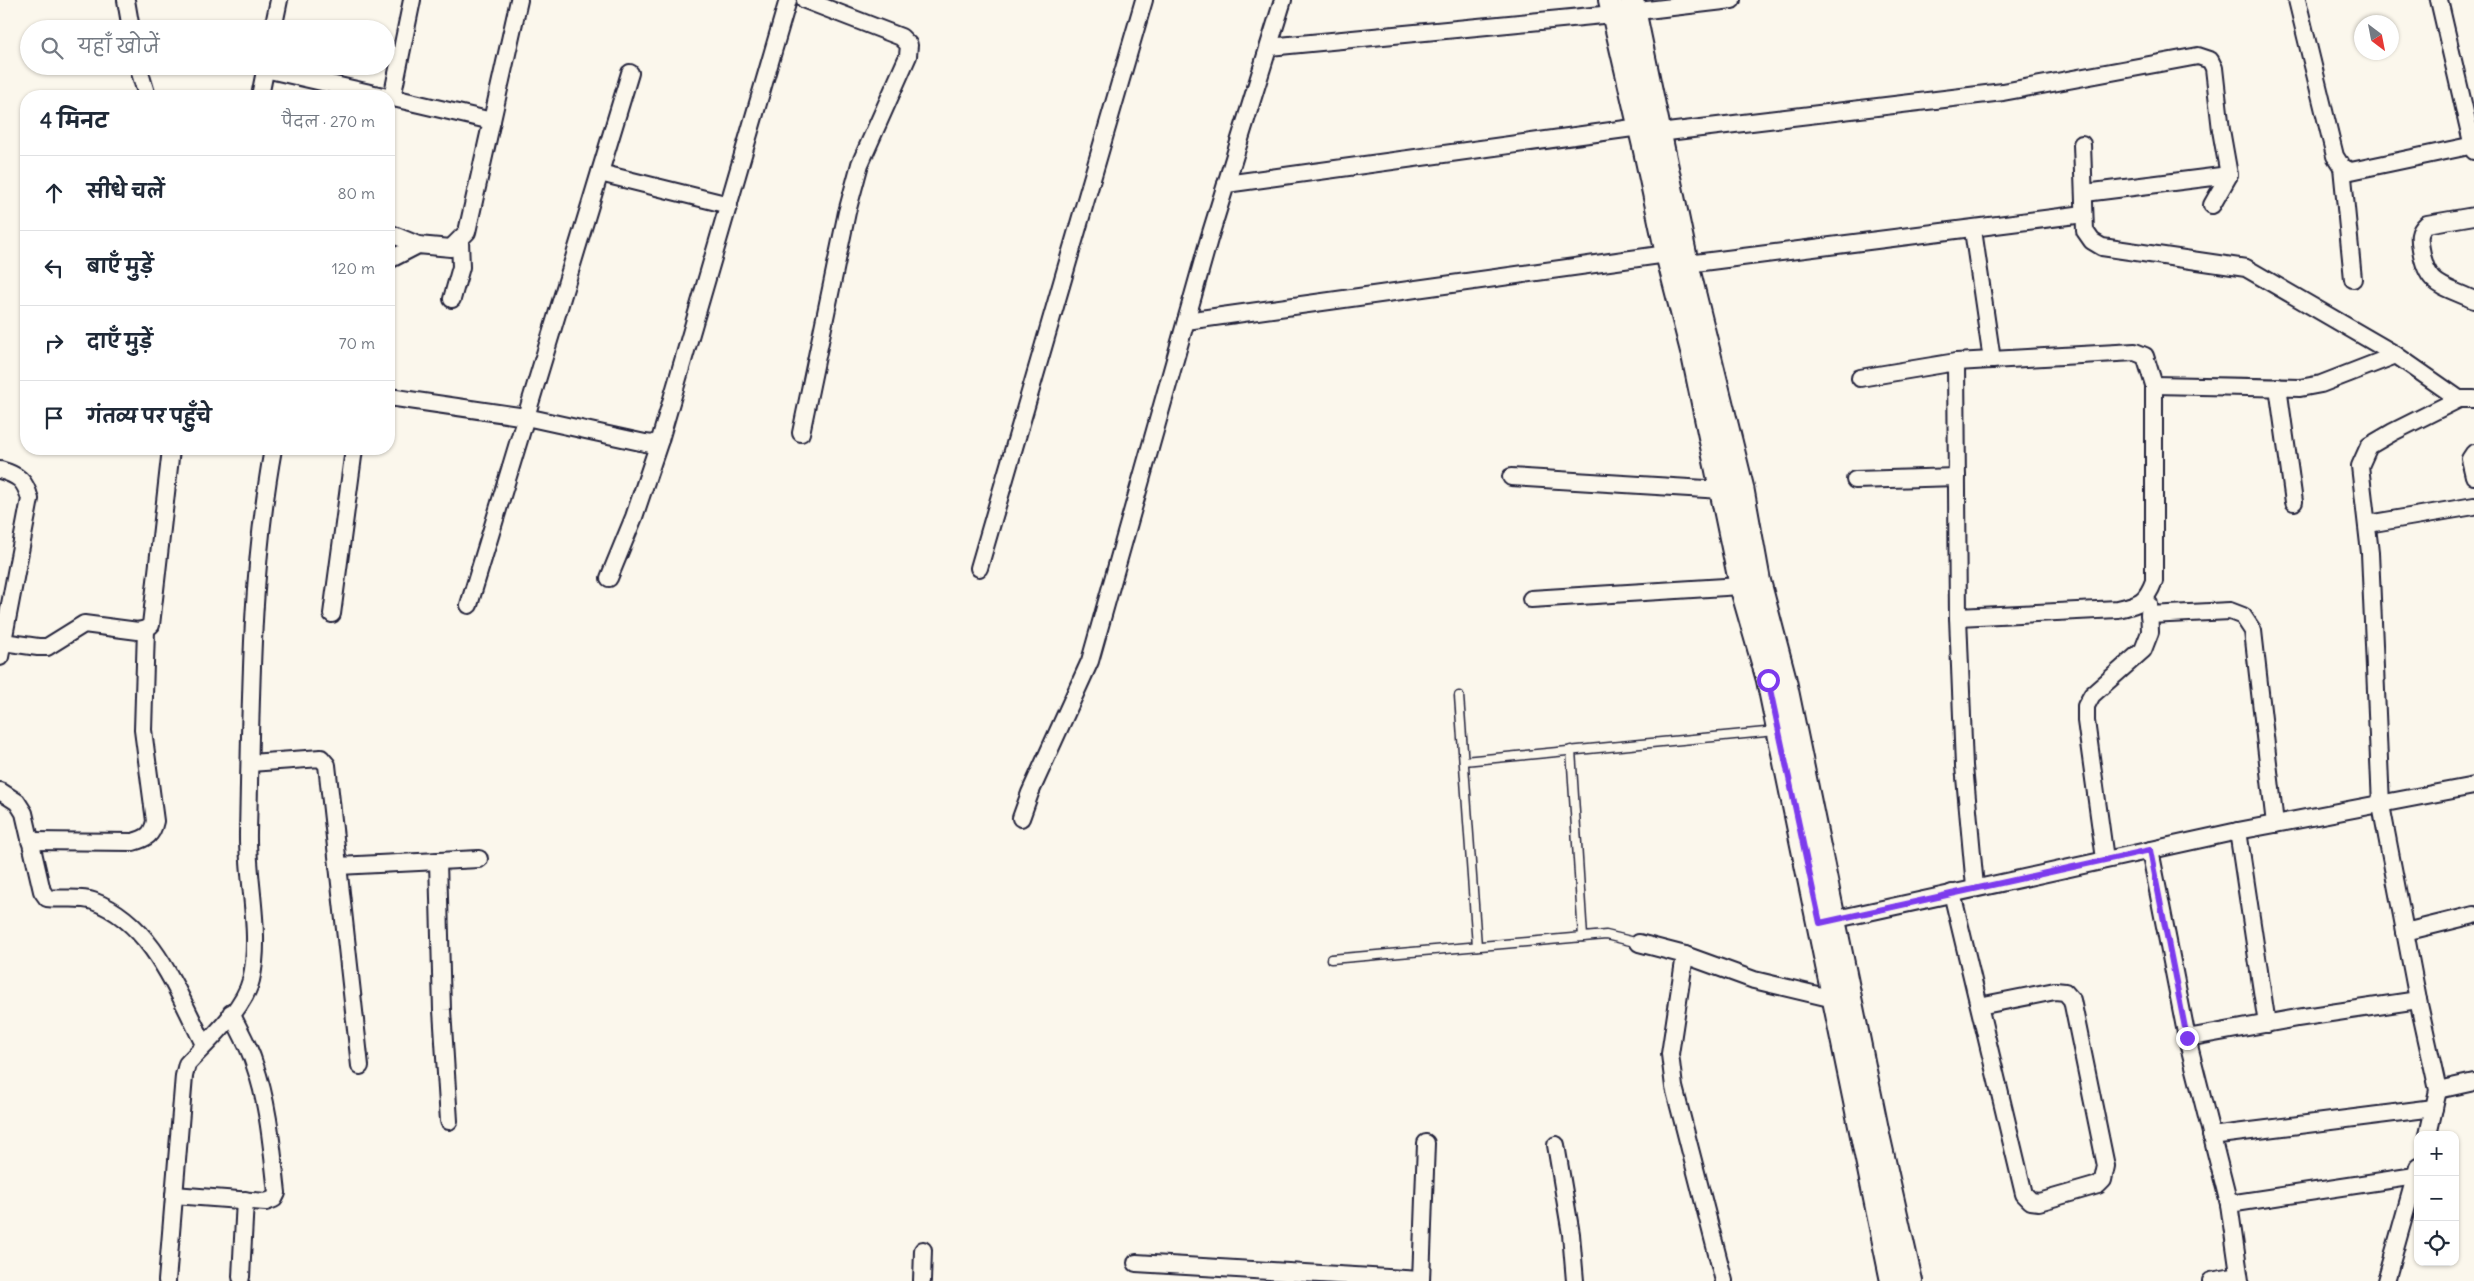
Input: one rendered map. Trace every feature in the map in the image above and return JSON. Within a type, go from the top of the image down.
[{"type":"street","points":[[126,0],[129,20]]},
{"type":"street","points":[[275,20],[279,0]]},
{"type":"street","points":[[395,69],[412,0]]},
{"type":"street","points":[[395,235],[418,245],[451,248],[460,241],[466,232],[520,0]]},
{"type":"street","points":[[609,578],[634,517],[660,440],[788,0]]},
{"type":"street","points":[[801,433],[860,164],[908,56],[909,45],[901,37],[805,0]]},
{"type":"street","points":[[979,568],[1144,0]]},
{"type":"street","points":[[1021,818],[1030,793],[1090,661],[1226,184],[1283,0]]},
{"type":"street","points":[[1269,47],[1622,7],[1732,0]]},
{"type":"street","points":[[2297,0],[2335,156],[2342,167],[2353,279]]},
{"type":"street","points":[[2342,167],[2351,171],[2474,147],[2439,0]]},
{"type":"street","points":[[1622,7],[1649,130],[1687,264],[1742,487],[1759,581],[1784,676],[1828,921],[1834,998],[1892,1281]]},
{"type":"street","points":[[1226,184],[1649,130],[2003,92],[2198,56],[2210,60],[2214,68],[2221,130],[2229,175],[2212,205]]},
{"type":"street","points":[[469,605],[630,73]]},
{"type":"street","points":[[141,75],[145,90]]},
{"type":"street","points":[[261,90],[264,75]]},
{"type":"street","points":[[295,75],[359,90]]},
{"type":"street","points":[[390,90],[393,75]]},
{"type":"street","points":[[395,99],[492,121]]},
{"type":"street","points":[[1649,130],[1667,254],[1693,355],[1741,586],[1768,680],[1778,731],[1828,921],[1911,1281]]},
{"type":"street","points":[[2082,144],[2084,214],[2086,231],[2092,241],[2102,247],[2246,268],[2396,355],[2466,399]]},
{"type":"street","points":[[600,173],[729,206]]},
{"type":"street","points":[[2084,193],[2229,175]]},
{"type":"street","points":[[1186,321],[1667,254],[1687,264],[1972,230],[2084,214]]},
{"type":"street","points":[[2474,216],[2427,224],[2421,228],[2419,236],[2423,265],[2428,275],[2436,282],[2474,300]]},
{"type":"street","points":[[1972,230],[1992,360]]},
{"type":"street","points":[[452,299],[461,267],[460,241]]},
{"type":"street","points":[[395,257],[418,245]]},
{"type":"street","points":[[1860,378],[1956,362],[2135,352],[2145,356],[2154,385],[2154,581],[2148,596],[2150,632],[2143,650],[2092,695],[2086,706],[2086,721],[2105,860]]},
{"type":"street","points":[[2154,385],[2300,388],[2322,384],[2396,355]]},
{"type":"street","points":[[1956,362],[1958,617],[1964,766],[1976,887]]},
{"type":"street","points":[[2278,387],[2294,502]]},
{"type":"street","points":[[395,398],[526,417],[645,443],[653,444],[660,440]]},
{"type":"street","points":[[2429,1131],[2438,1090],[2418,1000],[2381,805],[2368,524],[2360,466],[2369,446],[2466,399]]},
{"type":"street","points":[[2474,453],[2470,459],[2474,476]]},
{"type":"street","points":[[0,470],[17,474],[26,485],[30,499],[1,649],[38,648],[47,647],[84,624],[138,631],[146,629],[151,625],[154,614],[170,455]]},
{"type":"street","points":[[167,1281],[184,1076],[187,1064],[231,1013],[251,981],[255,954],[248,834],[256,581],[272,455]]},
{"type":"street","points":[[332,614],[353,455]]},
{"type":"street","points":[[1511,476],[1722,490]]},
{"type":"street","points":[[1855,480],[1957,477]]},
{"type":"street","points":[[2368,524],[2474,506]]},
{"type":"street","points":[[1531,599],[1741,586]]},
{"type":"street","points":[[1958,617],[2118,609],[2135,605],[2148,596]]},
{"type":"street","points":[[2149,615],[2230,611],[2243,616],[2253,632],[2276,824]]},
{"type":"street","points":[[30,841],[133,842],[148,838],[153,830],[156,820],[143,730],[146,629]]},
{"type":"street","points":[[250,763],[321,758],[327,765],[360,1066]]},
{"type":"street","points":[[1828,921],[2238,831],[2474,786]]},
{"type":"street","points":[[0,791],[4,791],[17,802],[24,813],[42,891],[47,898],[92,900],[124,917],[152,945],[204,1044]]},
{"type":"street","points":[[2238,831],[2267,1024]]},
{"type":"street","points":[[2150,850],[2187,1038],[2228,1204],[2240,1278],[2211,1281]]},
{"type":"street","points":[[338,866],[478,859]]},
{"type":"street","points":[[438,861],[442,1010],[450,1121]]},
{"type":"street","points":[[1952,893],[1979,1006],[2024,1194],[2031,1201],[2038,1202],[2098,1186],[2103,1180],[2106,1166],[2072,1000],[2065,992],[2055,991],[1979,1006]]},
{"type":"street","points":[[2406,932],[2474,915]]},
{"type":"street","points":[[1639,943],[1685,955],[1754,980],[1834,998]]},
{"type":"street","points":[[1685,955],[1670,1054],[1674,1088],[1724,1281]]},
{"type":"street","points":[[2187,1038],[2418,1000]]},
{"type":"street","points":[[174,1195],[266,1202],[274,1199],[277,1193],[266,1106],[261,1086],[254,1061],[231,1013]]},
{"type":"street","points":[[2438,1090],[2474,1082]]},
{"type":"street","points":[[2211,1136],[2434,1108]]},
{"type":"street","points":[[1136,1263],[1222,1275],[1421,1281],[1426,1142]]},
{"type":"street","points":[[1556,1145],[1570,1234],[1575,1281]]},
{"type":"street","points":[[2228,1204],[2414,1172]]},
{"type":"street","points":[[2386,1281],[2415,1176]]},
{"type":"street","points":[[241,1277],[245,1200]]},
{"type":"street","points":[[922,1281],[923,1250]]},
{"type":"lane","points":[[1459,696],[1478,946]]},
{"type":"lane","points":[[1464,761],[1778,731]]},
{"type":"lane","points":[[1571,750],[1583,937]]},
{"type":"lane","points":[[1331,959],[1606,935],[1639,943]]},
{"type":"route","points":[[1768,680],[1820,923],[2150,850],[2187,1038]]}]
